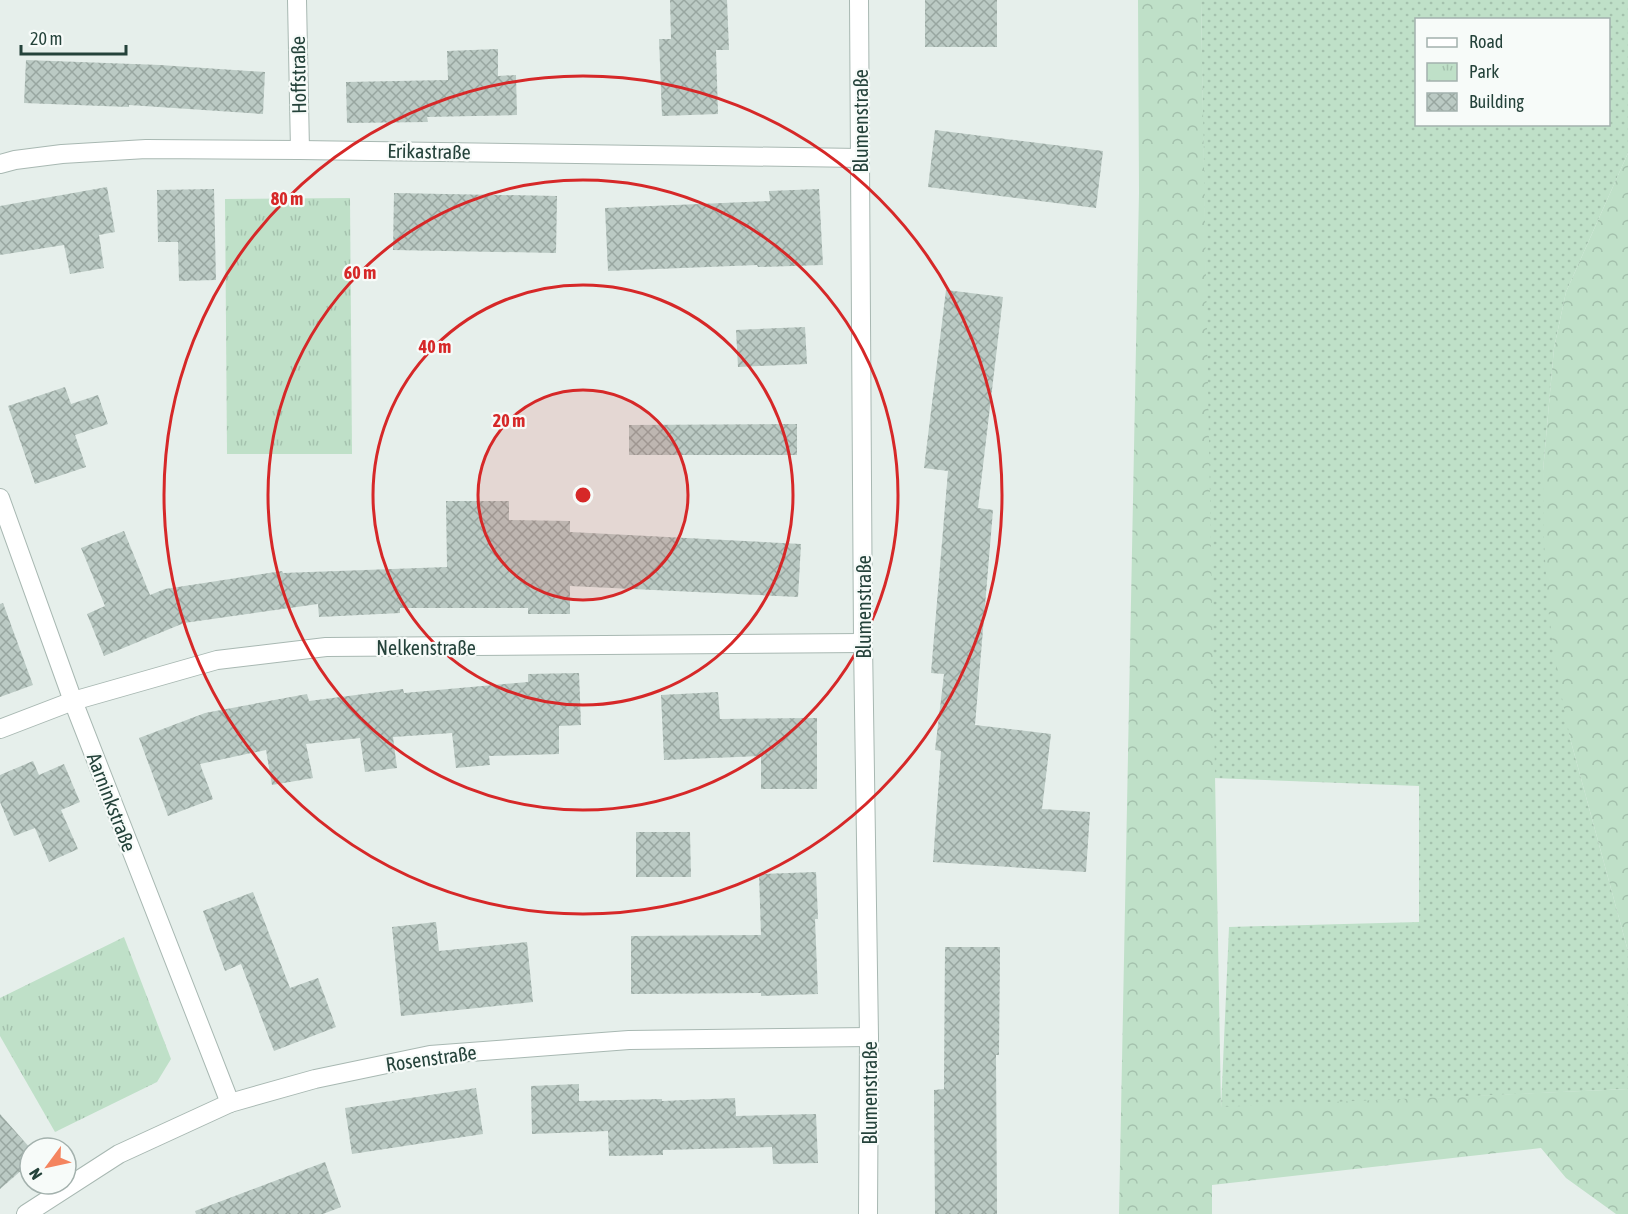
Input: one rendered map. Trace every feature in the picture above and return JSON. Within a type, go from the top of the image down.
[{"type":"street","name":"Hoffstraße","points":[[297,0],[300,150]]},
{"type":"street","name":"Blumenstraße","points":[[859,0],[863,644],[869,1037],[868,1214]]},
{"type":"street","name":"Erikastraße","points":[[0,164],[50,156],[146,149],[860,158]]},
{"type":"street","name":"Aarninkstraße","points":[[0,498],[73,701],[230,1103]]},
{"type":"street","name":"Nelkenstraße","points":[[0,729],[73,701],[217,660],[326,647],[863,644]]},
{"type":"street","name":"Rosenstraße","points":[[26,1214],[119,1154],[230,1103],[315,1079],[430,1055],[629,1040],[869,1037]]},
{"type":"green space","points":[[1138,0],[1201,0],[1221,1107],[1628,1089],[1628,1214],[1616,1214],[1566,1178],[1541,1148],[1212,1185],[1212,1214],[1119,1214],[1139,193]]},
{"type":"green space","points":[[1201,0],[1628,0],[1628,153],[1566,292],[1554,348],[1543,471],[1570,738],[1628,951],[1628,1089],[1221,1108],[1229,927],[1419,922],[1419,786],[1213,778]]},
{"type":"green space","points":[[1628,153],[1628,951],[1570,738],[1557,673],[1548,608],[1543,471],[1554,348],[1566,292]]},
{"type":"green space","points":[[350,198],[352,454],[227,454],[225,199]]},
{"type":"green space","points":[[124,937],[171,1059],[157,1082],[55,1132],[0,1036],[0,998]]},
{"type":"building","points":[[670,0],[727,0],[729,50],[716,50],[718,114],[662,116],[659,39],[671,39]]},
{"type":"building","points":[[925,0],[997,0],[997,47],[925,47]]},
{"type":"building","points":[[498,49],[498,76],[516,75],[517,115],[427,117],[428,122],[347,123],[346,82],[448,80],[447,51]]},
{"type":"building","points":[[26,60],[265,72],[263,114],[129,105],[129,107],[24,103]]},
{"type":"building","points":[[935,130],[1103,151],[1096,208],[928,187]]},
{"type":"building","points":[[107,187],[115,232],[99,235],[104,268],[70,274],[64,245],[0,255],[0,206]]},
{"type":"building","points":[[214,189],[216,280],[179,281],[178,242],[158,242],[157,190]]},
{"type":"building","points":[[819,189],[823,265],[758,267],[757,265],[608,271],[605,208],[770,201],[769,191]]},
{"type":"building","points":[[394,193],[557,196],[556,253],[393,250]]},
{"type":"building","points":[[946,290],[1003,297],[978,508],[993,510],[975,725],[1051,734],[1042,809],[1090,812],[1086,872],[933,862],[941,751],[935,750],[944,674],[931,673],[948,471],[924,468]]},
{"type":"building","points":[[805,327],[807,364],[738,367],[736,330]]},
{"type":"building","points":[[65,387],[71,404],[98,395],[108,424],[75,435],[86,467],[35,484],[8,406]]},
{"type":"building","points":[[797,424],[797,455],[629,455],[629,425]]},
{"type":"building","points":[[446,501],[509,501],[509,520],[570,521],[570,532],[801,544],[798,597],[570,586],[570,614],[528,614],[528,608],[400,608],[400,613],[319,617],[318,604],[184,623],[104,656],[87,614],[105,606],[81,548],[124,531],[150,595],[165,589],[282,571],[283,573],[447,567]]},
{"type":"building","points":[[3,603],[33,685],[0,697],[0,604]]},
{"type":"building","points":[[579,673],[581,725],[559,726],[559,754],[489,756],[490,765],[456,768],[452,733],[393,737],[397,768],[365,772],[360,738],[306,744],[313,778],[272,785],[266,750],[200,764],[213,799],[168,816],[139,738],[205,713],[307,694],[309,701],[403,689],[404,693],[528,682],[528,674]]},
{"type":"building","points":[[718,692],[720,719],[817,718],[817,789],[761,789],[761,756],[664,760],[661,695]]},
{"type":"building","points":[[33,761],[39,775],[64,764],[80,802],[61,810],[78,849],[49,862],[35,828],[14,836],[0,802],[0,775]]},
{"type":"building","points":[[636,832],[690,832],[691,877],[636,877]]},
{"type":"building","points":[[816,872],[818,994],[761,996],[761,993],[631,994],[631,936],[761,935],[759,874]]},
{"type":"building","points":[[253,892],[290,988],[318,978],[336,1027],[274,1051],[241,964],[225,971],[203,911]]},
{"type":"building","points":[[436,922],[439,951],[527,942],[533,1002],[401,1016],[392,927]]},
{"type":"building","points":[[945,947],[1000,947],[999,1055],[996,1055],[997,1214],[935,1214],[934,1090],[944,1089]]},
{"type":"building","points":[[579,1084],[579,1101],[735,1098],[736,1116],[816,1114],[818,1163],[773,1164],[772,1147],[663,1150],[663,1155],[609,1156],[608,1131],[532,1134],[531,1086]]},
{"type":"building","points":[[476,1088],[483,1134],[352,1154],[345,1108]]},
{"type":"building","points":[[0,1114],[19,1136],[18,1173],[0,1189]]},
{"type":"building","points":[[325,1162],[341,1207],[323,1214],[196,1214],[195,1211]]}]
